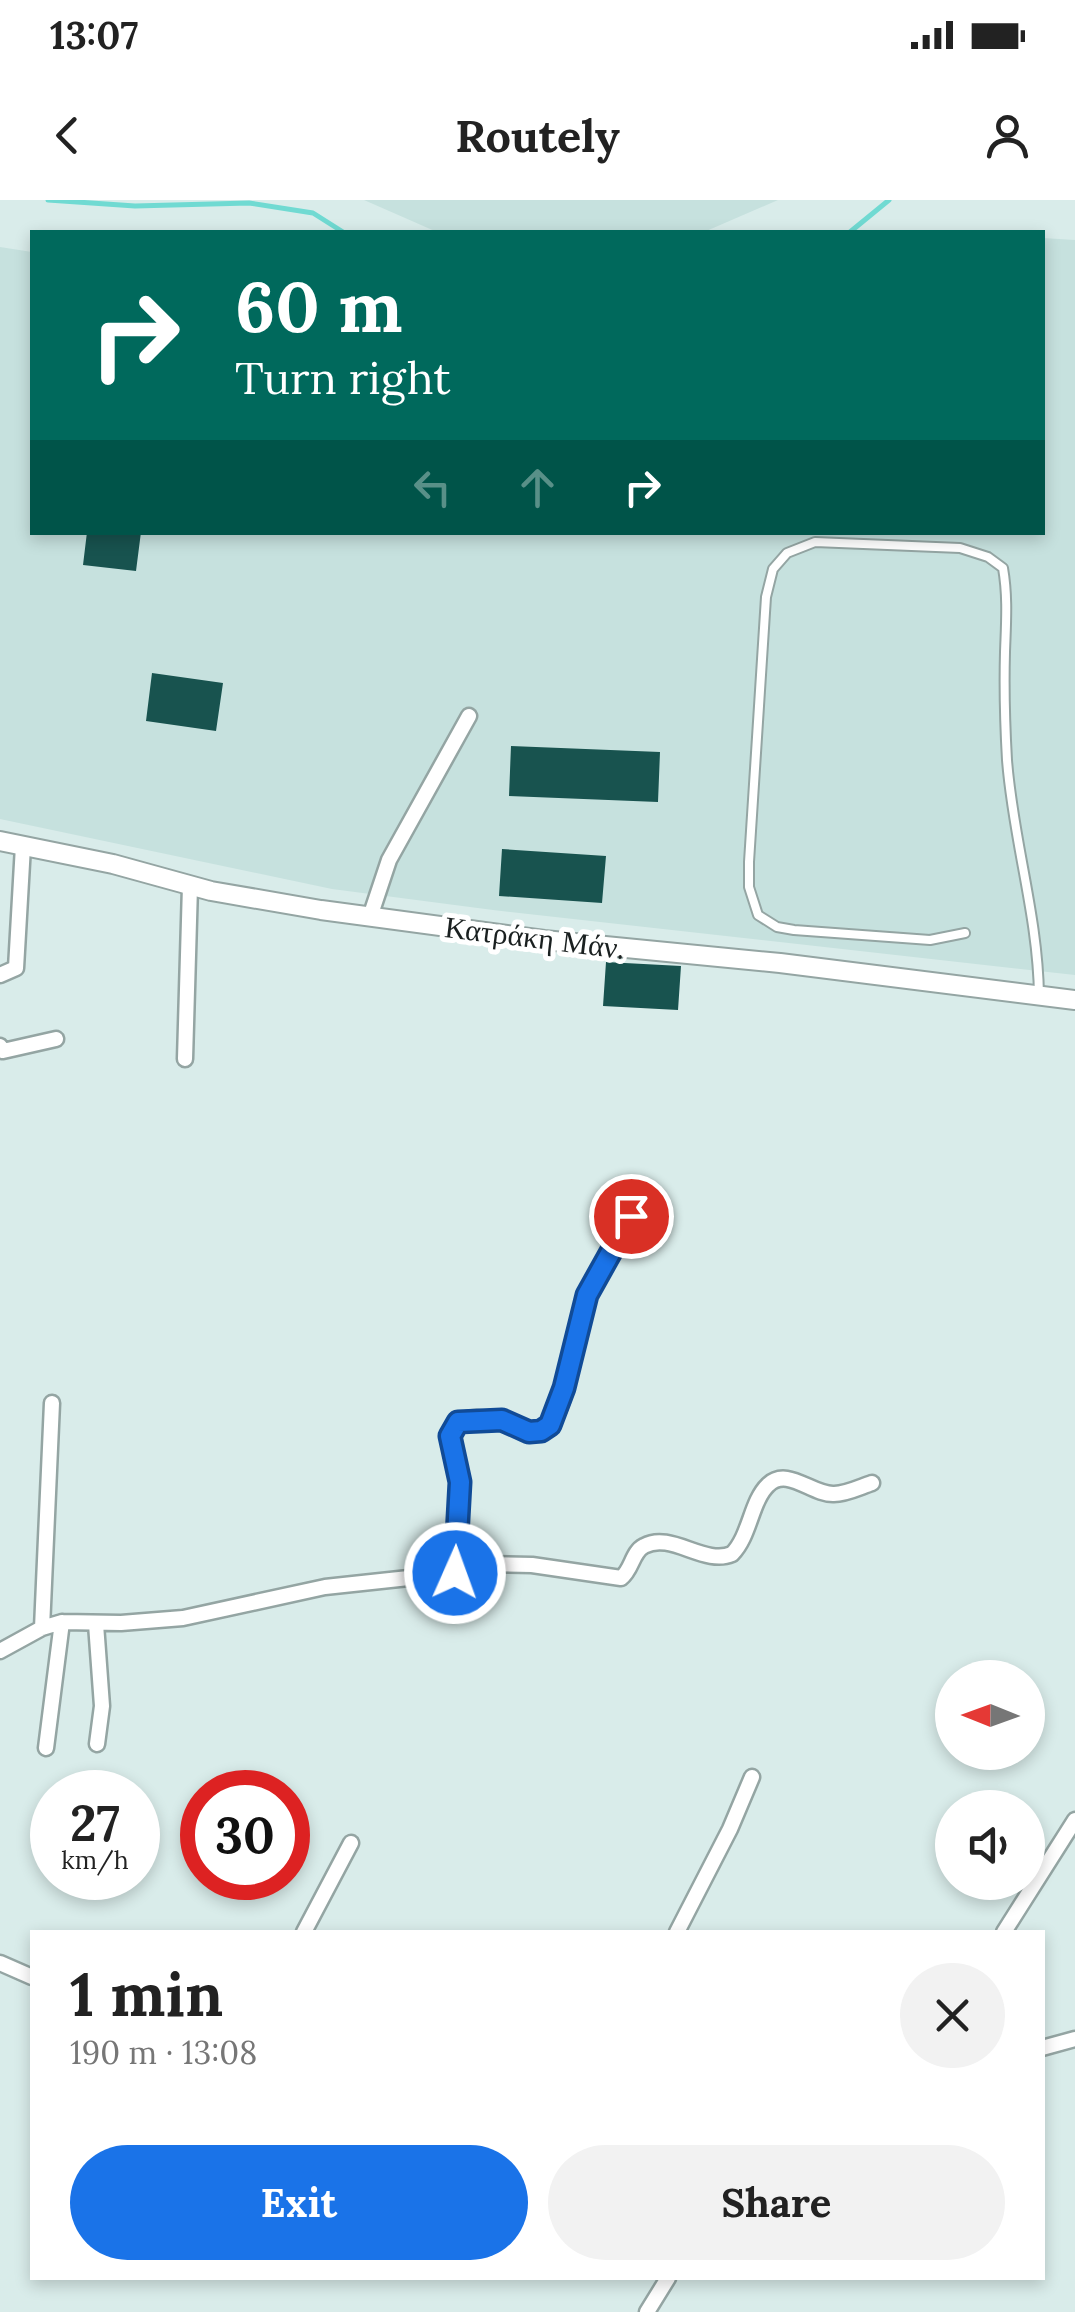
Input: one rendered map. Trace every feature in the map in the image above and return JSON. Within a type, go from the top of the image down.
[{"type":"street","points":[[371,914],[389,860],[469,716]]},
{"type":"street","name":"Κατράκη Μάν.","points":[[0,841],[113,864],[190,886],[320,910],[526,938],[780,963],[1075,1000]]},
{"type":"street","points":[[0,975],[16,968],[24,846]]},
{"type":"street","points":[[186,1058],[190,886]]},
{"type":"street","points":[[0,1046],[3,1051],[56,1039]]},
{"type":"street","points":[[455,1573],[460,1482],[451,1451],[453,1428],[458,1422],[480,1420],[502,1420],[529,1432],[550,1425],[564,1388],[587,1295],[631,1216]]},
{"type":"street","points":[[42,1628],[52,1404]]},
{"type":"street","points":[[0,1651],[42,1628],[62,1622],[96,1624],[182,1618],[325,1587],[455,1573],[488,1564],[532,1564],[620,1578],[628,1573],[640,1548],[654,1544],[666,1543],[724,1558],[736,1551],[764,1488],[776,1480],[794,1480],[833,1494],[872,1484]]},
{"type":"street","points":[[46,1748],[62,1622]]},
{"type":"street","points":[[96,1624],[102,1706],[97,1744]]},
{"type":"street","points":[[678,1930],[752,1776]]},
{"type":"street","points":[[1005,1930],[1075,1820]]},
{"type":"street","points":[[305,1930],[351,1843]]},
{"type":"street","points":[[0,1963],[30,1976]]},
{"type":"street","points":[[1045,2047],[1075,2039]]},
{"type":"street","points":[[647,2312],[667,2280]]},
{"type":"lane","points":[[965,933],[930,940],[794,930],[777,927],[758,915],[749,888],[749,862],[766,597],[773,569],[786,553],[815,542],[960,548],[988,556],[1003,568],[1008,593],[1007,761],[1036,932],[1039,996]]},
{"type":"shaded area","points":[[364,200],[778,200],[709,230],[432,230]]},
{"type":"shaded area","points":[[1045,238],[1075,240],[1075,975],[332,889],[0,819],[0,247],[30,252],[30,535],[1045,535]]},
{"type":"building","points":[[87,535],[141,535],[136,571],[83,565]]},
{"type":"building","points":[[152,673],[223,683],[216,731],[146,721]]},
{"type":"building","points":[[511,746],[660,752],[658,802],[509,796]]},
{"type":"building","points":[[502,849],[606,856],[602,903],[499,896]]},
{"type":"building","points":[[606,962],[681,966],[678,1010],[603,1006]]},
{"type":"waterway","points":[[48,200],[135,206],[249,203],[313,213],[340,230]]},
{"type":"waterway","points":[[852,230],[889,200]]},
{"type":"route","points":[[455,1573],[460,1482],[451,1451],[453,1428],[458,1422],[480,1420],[502,1420],[529,1432],[550,1425],[564,1388],[587,1295],[631,1216]]}]
